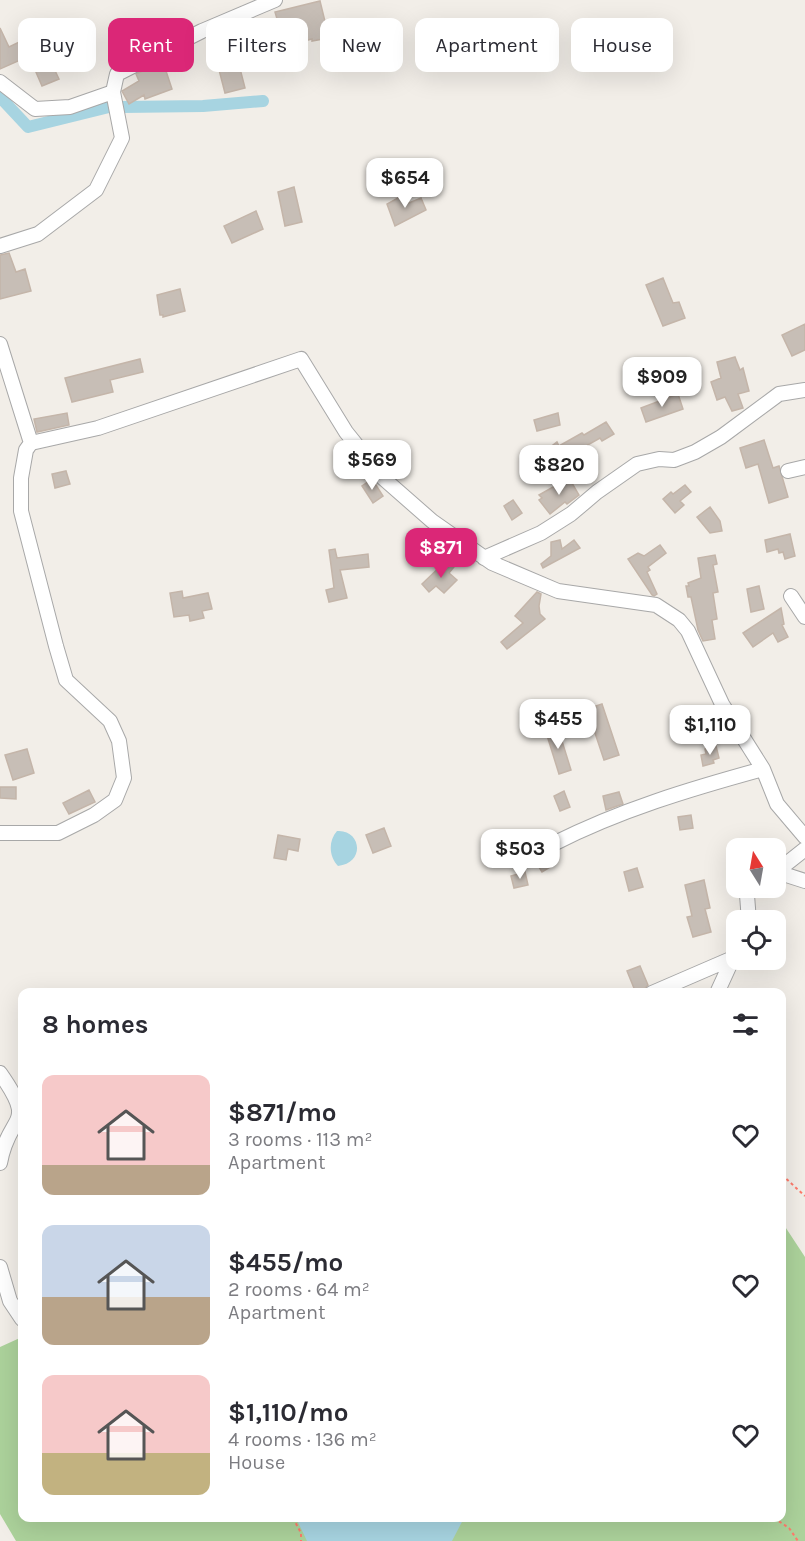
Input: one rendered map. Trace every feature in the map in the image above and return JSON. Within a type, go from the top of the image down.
[{"type":"street","points":[[0,246],[38,234],[96,190],[122,138],[113,92],[117,74],[202,31],[275,0]]},
{"type":"street","points":[[0,82],[35,109],[70,107],[113,92]]},
{"type":"street","points":[[0,344],[31,443]]},
{"type":"street","points":[[0,833],[58,833],[94,815],[115,800],[124,778],[119,741],[110,722],[66,680],[21,511],[26,450],[31,443],[98,428],[301,358],[346,432],[383,478],[432,522],[484,558],[558,591],[656,605],[670,613],[688,631],[722,704],[763,769],[777,804],[805,837]]},
{"type":"street","points":[[484,558],[541,533],[571,514],[597,492],[637,464],[659,459],[674,460],[695,452],[721,437],[779,394],[805,390]]},
{"type":"street","points":[[788,471],[805,467]]},
{"type":"street","points":[[791,596],[805,617]]},
{"type":"street","points":[[553,844],[596,823],[659,799],[763,769]]},
{"type":"street","points":[[786,864],[805,849]]},
{"type":"street","points":[[786,875],[805,881]]},
{"type":"street","points":[[663,988],[726,960]]},
{"type":"street","points":[[719,988],[728,970]]},
{"type":"street","points":[[0,1073],[18,1102]]},
{"type":"street","points":[[0,1163],[3,1148],[16,1125],[18,1116]]},
{"type":"street","points":[[0,1267],[10,1301],[18,1313]]},
{"type":"path","points":[[786,1178],[805,1196]]},
{"type":"path","points":[[294,1522],[301,1533],[301,1541]]},
{"type":"path","points":[[780,1522],[789,1528],[798,1541]]},
{"type":"green space","points":[[786,1228],[805,1257],[805,1541],[16,1541],[0,1514],[0,1347],[18,1339],[18,1522],[786,1522]]},
{"type":"water","points":[[337,831],[351,835],[357,847],[353,859],[347,864],[338,866],[331,849],[332,839]]},
{"type":"water","points":[[298,1522],[462,1522],[452,1541],[307,1541]]},
{"type":"building","points":[[320,1],[324,18],[320,18],[320,40],[308,40],[308,18],[277,18],[275,12]]},
{"type":"building","points":[[0,28],[9,47],[18,43],[18,61],[0,69]]},
{"type":"building","points":[[36,72],[56,72],[59,79],[42,86]]},
{"type":"building","points":[[166,72],[172,89],[145,99],[144,95],[129,104],[122,91],[139,81],[136,74]]},
{"type":"building","points":[[220,72],[241,72],[245,88],[225,93]]},
{"type":"building","points":[[294,187],[302,222],[285,226],[278,192]]},
{"type":"building","points":[[405,194],[409,203],[421,198],[426,210],[395,226],[387,204]]},
{"type":"building","points":[[256,211],[263,229],[232,243],[224,226]]},
{"type":"building","points":[[9,253],[16,272],[25,269],[31,291],[0,299],[0,255]]},
{"type":"building","points":[[663,278],[673,303],[679,302],[685,318],[663,326],[646,285]]},
{"type":"building","points":[[180,289],[185,311],[163,317],[160,315],[157,295]]},
{"type":"building","points":[[805,324],[805,350],[792,356],[782,335]]},
{"type":"building","points":[[735,357],[740,370],[743,368],[749,391],[738,394],[743,408],[732,411],[725,397],[717,400],[711,382],[721,378],[717,362]]},
{"type":"building","points":[[140,359],[143,372],[110,380],[113,392],[72,402],[65,378]]},
{"type":"building","points":[[678,394],[683,409],[646,422],[641,408]]},
{"type":"building","points":[[67,413],[69,425],[37,432],[34,419]]},
{"type":"building","points":[[558,413],[560,425],[537,431],[534,420]]},
{"type":"building","points":[[606,422],[614,434],[602,441],[600,438],[554,464],[549,460],[536,469],[531,462],[557,442],[559,446]]},
{"type":"building","points":[[764,440],[773,468],[779,466],[788,497],[769,503],[758,464],[746,468],[740,448]]},
{"type":"building","points":[[66,471],[70,484],[55,488],[52,474]]},
{"type":"building","points":[[569,478],[579,495],[567,504],[565,502],[550,514],[539,500],[542,498],[539,495]]},
{"type":"building","points":[[372,479],[383,496],[373,503],[362,486]]},
{"type":"building","points":[[685,485],[691,492],[680,501],[684,505],[675,513],[663,499]]},
{"type":"building","points":[[513,500],[522,513],[512,520],[504,506]]},
{"type":"building","points":[[710,507],[720,521],[722,531],[710,533],[697,517]]},
{"type":"building","points":[[790,534],[795,556],[785,559],[783,552],[779,553],[778,549],[767,552],[765,540]]},
{"type":"building","points":[[560,540],[562,549],[574,540],[580,548],[543,568],[541,564],[551,556],[551,542]]},
{"type":"building","points":[[660,545],[666,553],[648,567],[650,570],[647,572],[657,594],[654,596],[628,559],[638,553],[644,556]]},
{"type":"building","points":[[335,549],[337,558],[368,554],[369,567],[340,570],[347,598],[329,602],[326,590],[334,588],[329,550]]},
{"type":"building","points":[[715,555],[717,564],[713,565],[718,592],[713,593],[717,619],[712,620],[715,639],[703,641],[686,586],[701,578],[698,558]]},
{"type":"building","points":[[446,561],[454,567],[449,573],[457,580],[444,593],[436,586],[429,592],[422,584]]},
{"type":"building","points":[[759,586],[764,609],[751,612],[747,589]]},
{"type":"building","points":[[182,591],[183,598],[208,593],[212,609],[202,611],[204,618],[190,621],[189,615],[174,617],[170,593]]},
{"type":"building","points":[[537,592],[541,594],[540,614],[545,619],[507,649],[501,642],[523,623],[515,616]]},
{"type":"building","points":[[781,608],[784,624],[782,625],[788,637],[778,642],[773,633],[753,647],[743,633]]},
{"type":"building","points":[[602,704],[619,755],[604,760],[587,709]]},
{"type":"building","points":[[557,725],[571,770],[559,774],[545,729]]},
{"type":"building","points":[[716,746],[719,758],[713,760],[714,763],[703,766],[701,755],[706,754],[705,749]]},
{"type":"building","points":[[27,749],[34,773],[13,780],[5,755]]},
{"type":"building","points":[[0,787],[16,787],[16,799],[0,798]]},
{"type":"building","points":[[89,790],[95,802],[69,814],[63,803]]},
{"type":"building","points":[[564,791],[570,807],[560,811],[554,796]]},
{"type":"building","points":[[619,792],[623,804],[606,810],[603,796]]},
{"type":"building","points":[[691,815],[693,828],[680,830],[678,817]]},
{"type":"building","points":[[384,828],[391,846],[373,853],[366,835]]},
{"type":"building","points":[[278,835],[300,839],[298,851],[288,849],[286,860],[274,858]]},
{"type":"building","points":[[544,853],[552,866],[542,872],[534,859]]},
{"type":"building","points":[[637,868],[643,887],[629,891],[624,872]]},
{"type":"building","points":[[525,872],[528,885],[514,888],[511,876]]},
{"type":"building","points":[[704,880],[710,908],[705,909],[711,932],[693,937],[687,917],[692,916],[685,885]]},
{"type":"building","points":[[640,966],[648,985],[646,988],[634,988],[627,971]]},
{"type":"waterway","points":[[0,97],[28,127],[109,107]]},
{"type":"waterway","points":[[122,107],[203,106],[263,101]]}]
